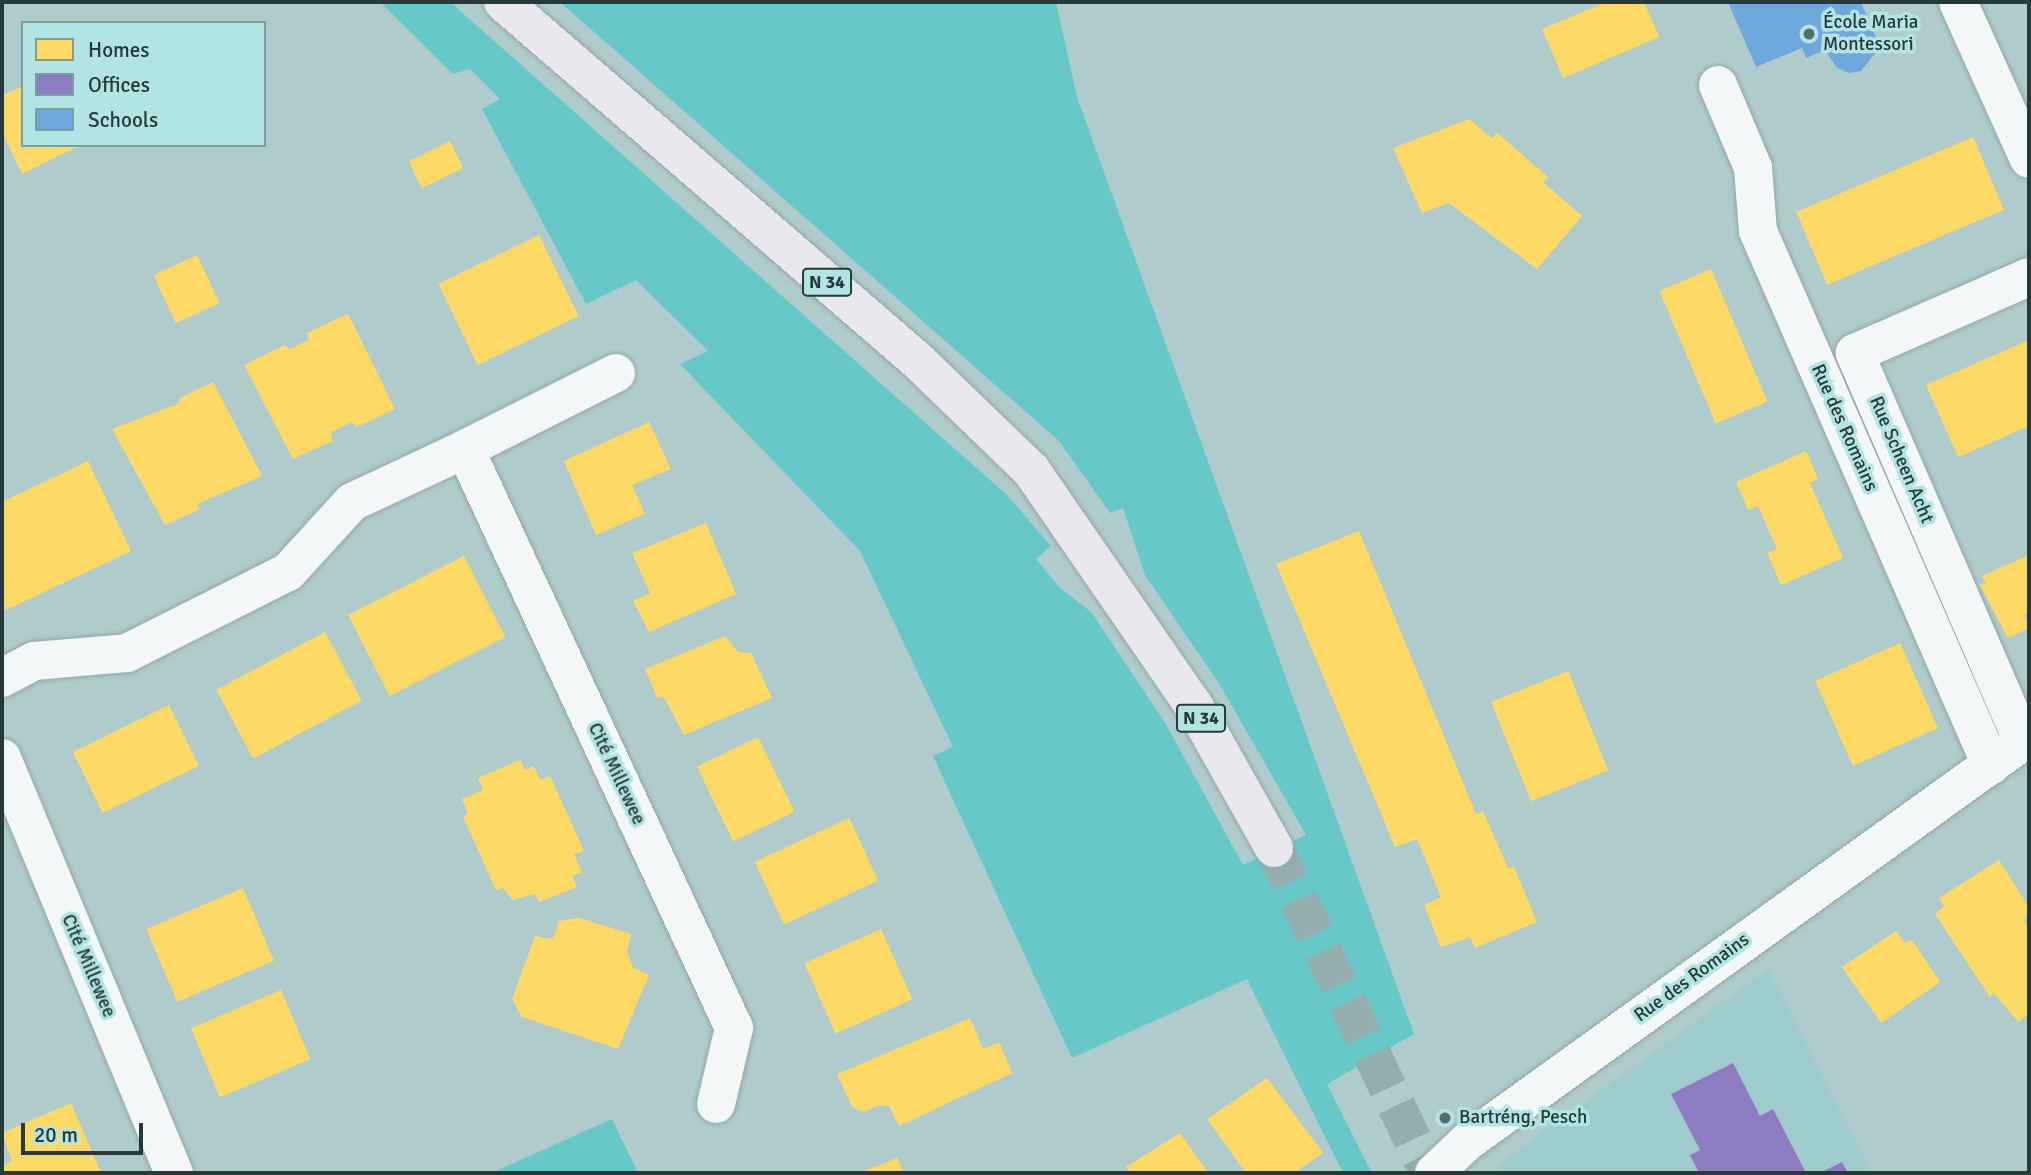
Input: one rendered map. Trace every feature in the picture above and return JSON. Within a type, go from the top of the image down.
[{"type":"main road","name":"N 34","points":[[503,2],[918,361],[1031,470],[1194,706],[1274,848]]},
{"type":"street","points":[[1958,2],[2029,159]]},
{"type":"street","name":"Rue des Romains","points":[[1718,85],[1753,168],[1758,231],[1991,765]]},
{"type":"street","name":"Rue Scheen Acht","points":[[2026,740],[1855,353],[2029,277]]},
{"type":"street","points":[[2,678],[34,661],[127,653],[288,572],[352,502],[616,373]]},
{"type":"street","name":"Cité Millewee","points":[[465,449],[734,1028],[716,1104]]},
{"type":"street","name":"Rue des Romains","points":[[1434,1173],[1479,1133],[2026,740]]},
{"type":"street","name":"Cité Millewee","points":[[2,758],[174,1173]]},
{"type":"shaded area","points":[[380,2],[450,2],[1007,495],[1051,546],[1036,559],[1059,587],[1091,612],[1167,726],[1243,865],[1306,835],[1220,685],[1145,575],[1123,508],[1110,513],[1059,441],[560,2],[1056,2],[1077,97],[1414,1034],[1327,1084],[1372,1173],[1343,1173],[1247,979],[1072,1058],[933,756],[953,747],[860,551],[680,364],[708,351],[636,280],[586,304],[482,109],[500,99],[470,69],[453,74]]},
{"type":"shaded area","points":[[1768,969],[1872,1173],[1500,1173],[1496,1166]]},
{"type":"shaded area","points":[[612,1119],[638,1173],[491,1173]]},
{"type":"building: Homes","points":[[1606,2],[1644,2],[1659,37],[1563,78],[1542,29]]},
{"type":"building: Homes","points":[[21,87],[21,147],[77,147],[22,174],[2,132],[2,96]]},
{"type":"building: Homes","points":[[1469,119],[1492,138],[1497,133],[1548,177],[1543,182],[1582,216],[1537,269],[1449,203],[1422,213],[1393,148]]},
{"type":"building: Homes","points":[[1973,137],[2004,210],[1827,285],[1796,212]]},
{"type":"building: Homes","points":[[450,141],[463,168],[422,188],[409,161]]},
{"type":"building: Homes","points":[[539,235],[578,316],[478,365],[438,284]]},
{"type":"building: Homes","points":[[197,255],[219,303],[176,323],[153,275]]},
{"type":"building: Homes","points":[[1711,269],[1767,402],[1716,423],[1659,291]]},
{"type":"building: Homes","points":[[348,314],[395,409],[357,427],[352,422],[331,432],[332,441],[293,459],[244,365],[285,345],[289,349],[309,340],[307,333]]},
{"type":"building: Homes","points":[[2029,340],[2029,426],[1958,457],[1926,385]]},
{"type":"building: Homes","points":[[213,382],[262,476],[197,504],[200,509],[165,525],[112,429],[178,404],[180,398]]},
{"type":"building: Homes","points":[[649,422],[671,469],[632,485],[645,514],[596,535],[564,461]]},
{"type":"building: Homes","points":[[1806,451],[1818,479],[1810,483],[1843,558],[1781,585],[1767,553],[1777,549],[1758,506],[1748,510],[1736,482]]},
{"type":"building: Homes","points":[[88,461],[131,551],[6,610],[2,601],[2,502]]},
{"type":"building: Homes","points":[[706,523],[736,594],[649,632],[633,601],[650,593],[632,553]]},
{"type":"building: Homes","points":[[1359,531],[1476,814],[1483,811],[1508,868],[1514,867],[1537,922],[1475,948],[1470,937],[1441,947],[1424,905],[1441,897],[1417,839],[1395,847],[1276,564]]},
{"type":"building: Homes","points":[[2029,555],[2029,612],[2024,615],[2029,628],[2008,638],[1979,584],[1986,583],[1982,576]]},
{"type":"building: Homes","points":[[464,556],[505,637],[389,696],[348,615]]},
{"type":"building: Homes","points":[[325,632],[362,701],[253,759],[216,690]]},
{"type":"building: Homes","points":[[725,636],[738,652],[751,653],[772,698],[684,735],[664,697],[657,698],[645,669]]},
{"type":"building: Homes","points":[[1900,643],[1938,728],[1853,766],[1815,681]]},
{"type":"building: Homes","points":[[1568,671],[1608,770],[1531,801],[1491,702]]},
{"type":"building: Homes","points":[[169,705],[199,766],[103,813],[73,752]]},
{"type":"building: Homes","points":[[758,737],[794,812],[733,841],[697,767]]},
{"type":"building: Homes","points":[[520,760],[525,770],[534,766],[540,780],[550,776],[584,851],[574,854],[582,872],[572,876],[577,887],[539,902],[535,894],[513,900],[503,888],[496,890],[463,817],[468,813],[462,799],[483,790],[478,778]]},
{"type":"building: Homes","points":[[849,818],[878,881],[784,924],[755,862]]},
{"type":"building: Homes","points":[[1999,860],[2029,908],[2024,921],[2029,928],[2029,1014],[2018,1022],[1994,993],[1990,997],[1935,914],[1944,906],[1939,898]]},
{"type":"building: Homes","points":[[243,888],[274,961],[177,1002],[146,929]]},
{"type":"building: Homes","points":[[579,918],[631,934],[627,951],[633,968],[649,975],[618,1049],[522,1017],[512,999],[535,936],[553,939],[559,921]]},
{"type":"building: Homes","points":[[881,929],[912,999],[836,1034],[804,963]]},
{"type":"building: Homes","points":[[1896,931],[1905,943],[1912,940],[1940,982],[1881,1023],[1842,967]]},
{"type":"building: Homes","points":[[281,990],[310,1059],[220,1097],[191,1028]]},
{"type":"building: Homes","points":[[970,1018],[983,1049],[999,1042],[1012,1073],[899,1126],[889,1106],[879,1105],[864,1112],[852,1107],[837,1074]]},
{"type":"building: Homes","points":[[1267,1078],[1323,1153],[1294,1173],[1246,1173],[1207,1119]]},
{"type":"building: Homes","points":[[71,1103],[101,1173],[4,1173],[2,1166],[12,1161],[2,1133]]},
{"type":"building: Homes","points":[[1180,1133],[1208,1173],[1130,1173],[1126,1167]]},
{"type":"building: Homes","points":[[897,1158],[904,1173],[860,1173]]},
{"type":"building: Offices","points":[[1733,1063],[1760,1116],[1773,1109],[1806,1173],[1699,1173],[1690,1155],[1700,1150],[1671,1094]]},
{"type":"building: Offices","points":[[1842,1162],[1848,1173],[1820,1173]]},
{"type":"building: Schools","name":"École Maria Montessori","points":[[1728,2],[1861,2],[1876,38],[1876,52],[1861,71],[1849,73],[1837,68],[1825,50],[1806,58],[1802,48],[1756,67]]},
{"type":"tunnel","points":[[1274,848],[1428,1173]]},
{"type":"place","name":"École Maria Montessori","points":[[1809,34]]},
{"type":"place","name":"Bartréng, Pesch","points":[[1445,1118]]}]
